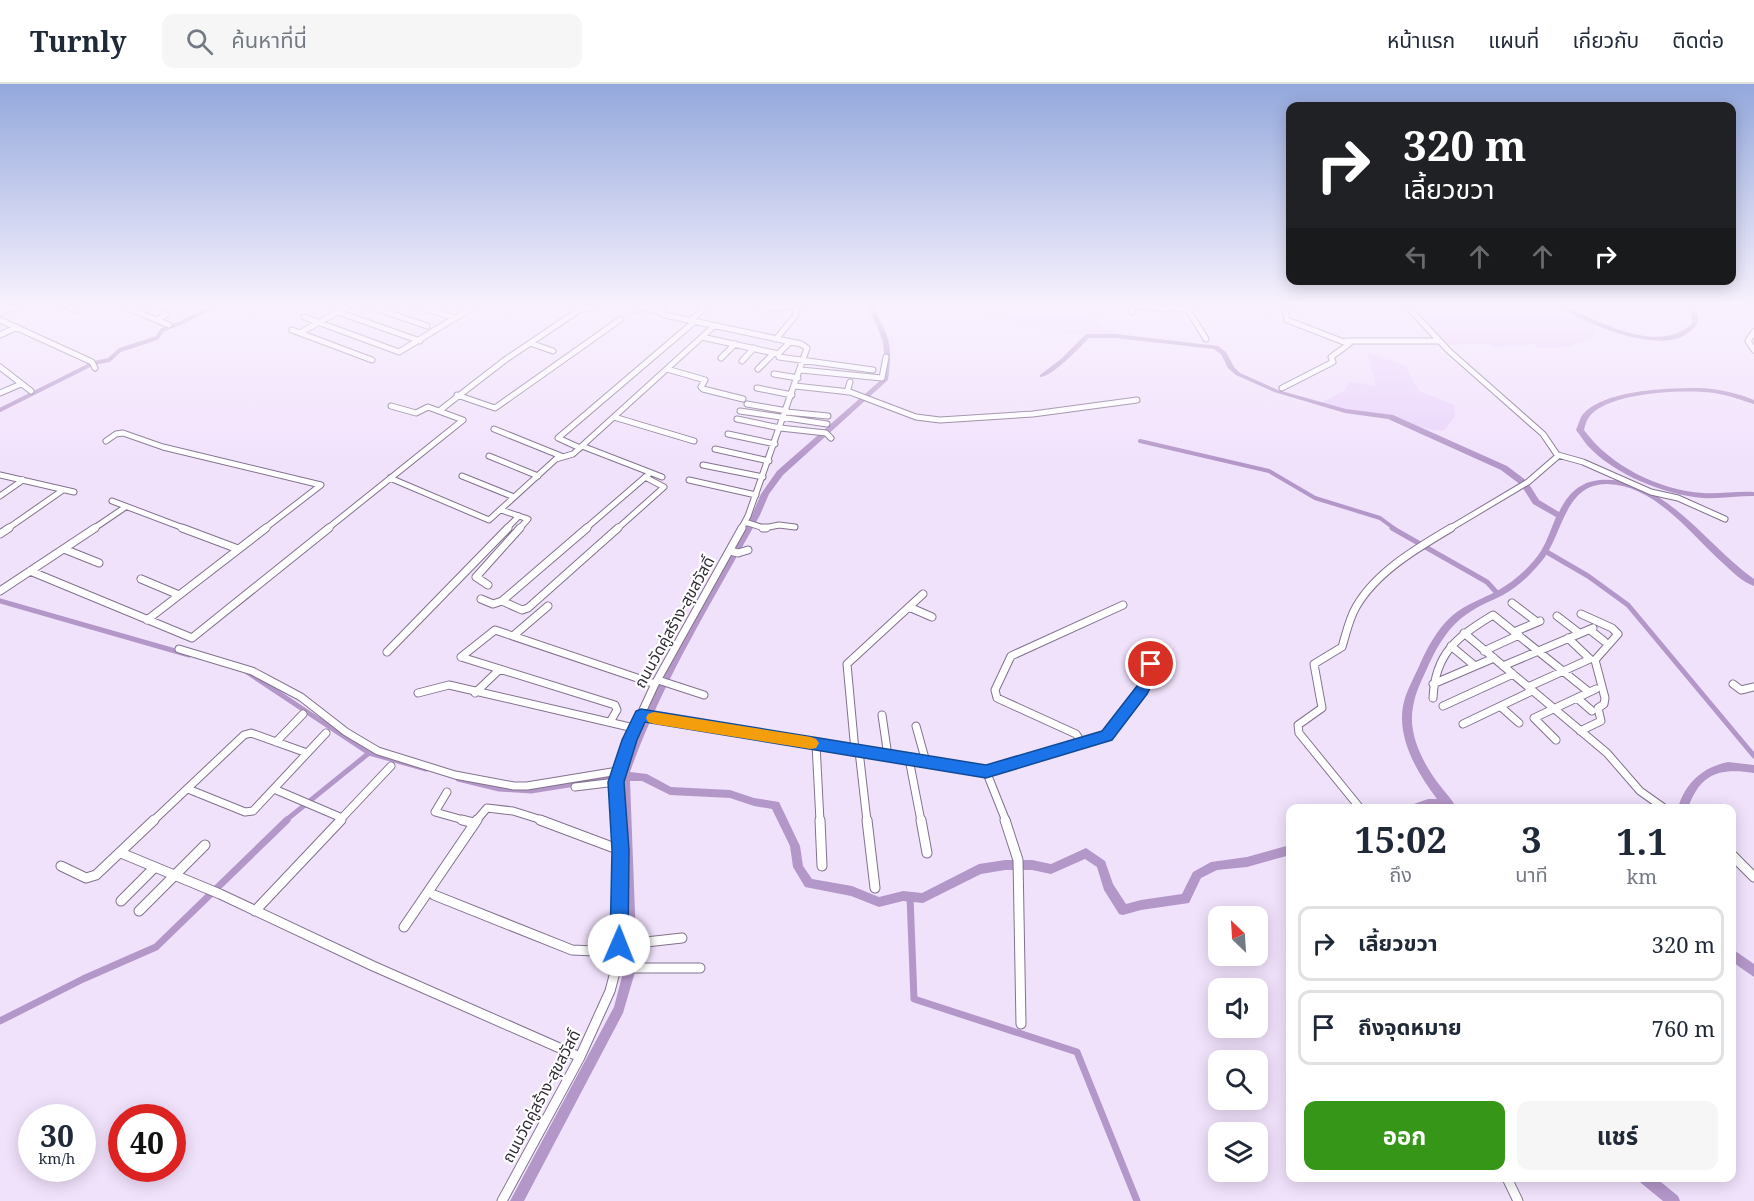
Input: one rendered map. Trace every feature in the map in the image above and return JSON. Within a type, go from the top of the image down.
[{"type":"street","points":[[75,356],[94,366]]},
{"type":"street","points":[[362,356],[372,360]]},
{"type":"street","points":[[439,411],[457,395],[512,356]]},
{"type":"street","points":[[457,395],[492,409],[569,356]]},
{"type":"street","points":[[502,601],[525,609],[664,487],[648,475],[558,438],[652,356]]},
{"type":"street","points":[[390,478],[489,520],[556,459],[573,454],[681,356]]},
{"type":"street","points":[[742,361],[746,356]]},
{"type":"street","points":[[758,369],[771,356]]},
{"type":"street","points":[[804,362],[805,356]]},
{"type":"street","points":[[1282,388],[1333,362],[1332,356]]},
{"type":"street","points":[[1456,356],[1543,434],[1558,455],[1583,462],[1651,492],[1678,498],[1725,519]]},
{"type":"street","points":[[779,357],[873,370]]},
{"type":"street","points":[[801,370],[882,378],[886,357]]},
{"type":"street","name":"ถนนวัดคู่สร้าง-สุขสวัสดิ์","points":[[502,1201],[580,1057],[610,991],[626,968],[617,776],[634,728],[646,716],[661,682],[749,523],[756,495],[804,362]]},
{"type":"street","points":[[0,367],[31,391]]},
{"type":"street","points":[[667,369],[705,380],[701,387],[745,402],[787,411],[828,416]]},
{"type":"street","points":[[774,374],[798,378]]},
{"type":"street","points":[[847,392],[850,382]]},
{"type":"street","points":[[0,393],[21,384]]},
{"type":"street","points":[[795,386],[847,392],[916,417],[946,420],[1033,414],[1137,400]]},
{"type":"street","points":[[757,388],[792,395]]},
{"type":"street","points":[[30,571],[192,638],[463,420],[427,407],[416,413],[391,406]]},
{"type":"street","points":[[740,411],[827,424]]},
{"type":"street","points":[[614,417],[694,441]]},
{"type":"street","points":[[737,419],[827,435]]},
{"type":"street","points":[[494,429],[564,457]]},
{"type":"street","points":[[106,441],[116,434],[123,433],[163,447],[321,485],[147,620]]},
{"type":"street","points":[[728,434],[775,444]]},
{"type":"street","points":[[715,449],[769,461]]},
{"type":"street","points":[[1357,804],[1301,738],[1298,725],[1322,708],[1312,668],[1314,664],[1342,647],[1354,611],[1376,580],[1422,545],[1528,482],[1558,455]]},
{"type":"street","points":[[489,456],[538,476]]},
{"type":"street","points":[[703,465],[763,477]]},
{"type":"street","points":[[0,475],[74,492]]},
{"type":"street","points":[[481,600],[493,603],[502,601],[648,475],[662,477]]},
{"type":"street","points":[[462,476],[514,497]]},
{"type":"street","points":[[0,496],[23,480]]},
{"type":"street","points":[[689,480],[756,495]]},
{"type":"street","points":[[0,534],[63,490]]},
{"type":"street","points":[[112,501],[124,508],[238,549]]},
{"type":"street","points":[[0,591],[124,508]]},
{"type":"street","points":[[488,585],[476,577],[528,519],[501,510]]},
{"type":"street","points":[[387,652],[519,516]]},
{"type":"street","points":[[749,523],[764,528],[779,525],[795,527]]},
{"type":"street","points":[[64,549],[99,563]]},
{"type":"street","points":[[734,552],[748,550]]},
{"type":"street","points":[[141,579],[179,595]]},
{"type":"street","points":[[875,888],[847,664],[923,594]]},
{"type":"street","points":[[1484,651],[1539,621],[1512,603]]},
{"type":"street","points":[[1082,743],[1076,734],[997,698],[995,690],[1011,656],[1123,605]]},
{"type":"street","points":[[513,636],[548,606]]},
{"type":"street","points":[[909,607],[933,617]]},
{"type":"street","points":[[1580,731],[1601,721],[1598,708],[1604,704],[1605,698],[1595,660],[1608,641],[1618,634],[1612,628],[1581,614]]},
{"type":"street","points":[[1433,698],[1436,669],[1451,646],[1464,633],[1493,615],[1564,672],[1593,690],[1534,720],[1556,740]]},
{"type":"street","points":[[1557,616],[1579,633]]},
{"type":"street","points":[[1503,666],[1591,629],[1604,641]]},
{"type":"street","points":[[610,722],[617,710],[615,705],[461,657],[492,631],[704,695]]},
{"type":"street","points":[[1464,633],[1606,753],[1640,791],[1658,804]]},
{"type":"street","points":[[1463,724],[1501,707],[1591,657],[1568,638]]},
{"type":"street","points":[[1451,646],[1475,666]]},
{"type":"street","points":[[179,649],[245,668],[301,697],[346,732],[375,750],[445,773],[514,786],[617,776]]},
{"type":"street","points":[[1433,684],[1494,658]]},
{"type":"street","points":[[646,716],[986,771],[1101,738],[1111,732],[1142,690],[1152,666]]},
{"type":"street","points":[[475,693],[500,670]]},
{"type":"street","points":[[1443,706],[1513,674]]},
{"type":"street","points":[[418,693],[445,684],[475,693],[634,728]]},
{"type":"street","points":[[1733,684],[1741,690],[1754,687]]},
{"type":"street","points":[[1577,698],[1592,711]]},
{"type":"street","points":[[1501,707],[1519,723]]},
{"type":"street","points":[[276,742],[303,714]]},
{"type":"street","points":[[882,715],[888,756]]},
{"type":"street","points":[[916,726],[926,762]]},
{"type":"street","points":[[61,866],[89,879],[120,853],[244,735],[251,733],[307,753]]},
{"type":"street","points":[[188,789],[248,812],[257,808],[326,734]]},
{"type":"street","points":[[816,744],[822,866]]},
{"type":"street","points":[[909,759],[927,853]]},
{"type":"street","points":[[255,911],[391,766]]},
{"type":"street","points":[[986,771],[1013,840],[1018,860],[1021,1024]]},
{"type":"street","points":[[575,787],[617,776]]},
{"type":"street","points":[[274,789],[342,818]]},
{"type":"street","points":[[447,792],[435,808],[435,812],[474,823]]},
{"type":"street","points":[[404,927],[474,823],[487,808],[502,808],[620,850]]},
{"type":"street","points":[[139,911],[205,845]]},
{"type":"street","points":[[120,853],[220,894],[373,966],[580,1057]]},
{"type":"street","points":[[1736,859],[1754,877]]},
{"type":"street","points":[[121,901],[154,868]]},
{"type":"street","points":[[434,895],[572,950],[682,938]]},
{"type":"street","points":[[626,968],[700,968]]},
{"type":"street","points":[[1509,1182],[1518,1201]]},
{"type":"shaded area","points":[[1368,356],[1378,356],[1405,366],[1419,391],[1454,405],[1455,417],[1443,431],[1427,429],[1382,414],[1356,412],[1321,403],[1344,391],[1350,381],[1376,386]]},
{"type":"waterway","points":[[0,410],[94,363],[109,360],[113,356]]},
{"type":"waterway","points":[[625,776],[639,733],[676,658],[756,515],[765,494],[780,473],[885,380],[887,356]]},
{"type":"waterway","points":[[1042,376],[1067,356]]},
{"type":"waterway","points":[[1225,356],[1231,368],[1238,374],[1276,391],[1345,411],[1390,417],[1504,468],[1524,483],[1536,502],[1560,516]]},
{"type":"waterway","points":[[1754,402],[1734,395],[1701,390],[1665,391],[1626,396],[1594,408],[1585,417],[1580,430],[1590,444],[1621,468],[1660,486],[1700,495],[1754,494]]},
{"type":"waterway","points":[[1140,441],[1269,471],[1315,498],[1380,518],[1395,529]]},
{"type":"waterway","points":[[1560,516],[1573,495],[1582,488],[1593,483],[1607,482],[1629,485],[1649,494],[1667,507],[1736,571],[1754,583]]},
{"type":"waterway","points":[[1448,804],[1422,768],[1412,744],[1407,713],[1413,690],[1433,647],[1446,627],[1464,611],[1516,583],[1546,549],[1560,516]]},
{"type":"waterway","points":[[1392,528],[1487,582],[1498,594]]},
{"type":"waterway","points":[[1545,551],[1588,576],[1628,605],[1754,756]]},
{"type":"waterway","points":[[0,601],[189,655]]},
{"type":"waterway","points":[[247,672],[369,753]]},
{"type":"waterway","points":[[285,821],[369,753]]},
{"type":"waterway","points":[[369,753],[426,769]]},
{"type":"waterway","points":[[1685,804],[1693,787],[1710,772],[1728,766],[1754,769]]},
{"type":"waterway","points":[[458,779],[499,789],[531,791],[625,776]]},
{"type":"waterway","points":[[517,1201],[619,1009],[631,965],[625,776]]},
{"type":"waterway","points":[[625,776],[643,777],[670,791],[730,794],[754,802],[775,805],[795,846],[798,867],[809,883],[852,891],[879,902],[903,896],[923,898],[979,869],[1005,865],[1032,865],[1051,869],[1086,853],[1101,864],[1108,886],[1123,910],[1185,899],[1197,875],[1215,865],[1247,862],[1286,851]]},
{"type":"waterway","points":[[1425,804],[1446,803]]},
{"type":"waterway","points":[[0,1021],[83,979],[156,947],[287,820]]},
{"type":"waterway","points":[[910,897],[914,999],[1077,1052],[1137,1201]]},
{"type":"waterway","points":[[1736,958],[1754,971]]},
{"type":"waterway","points":[[1651,1182],[1673,1201]]},
{"type":"slow traffic","points":[[654,718],[811,743]]},
{"type":"route","points":[[619,945],[620,850],[616,782],[629,740],[641,715],[986,771],[1107,735],[1142,690],[1153,668],[1151,664]]}]
